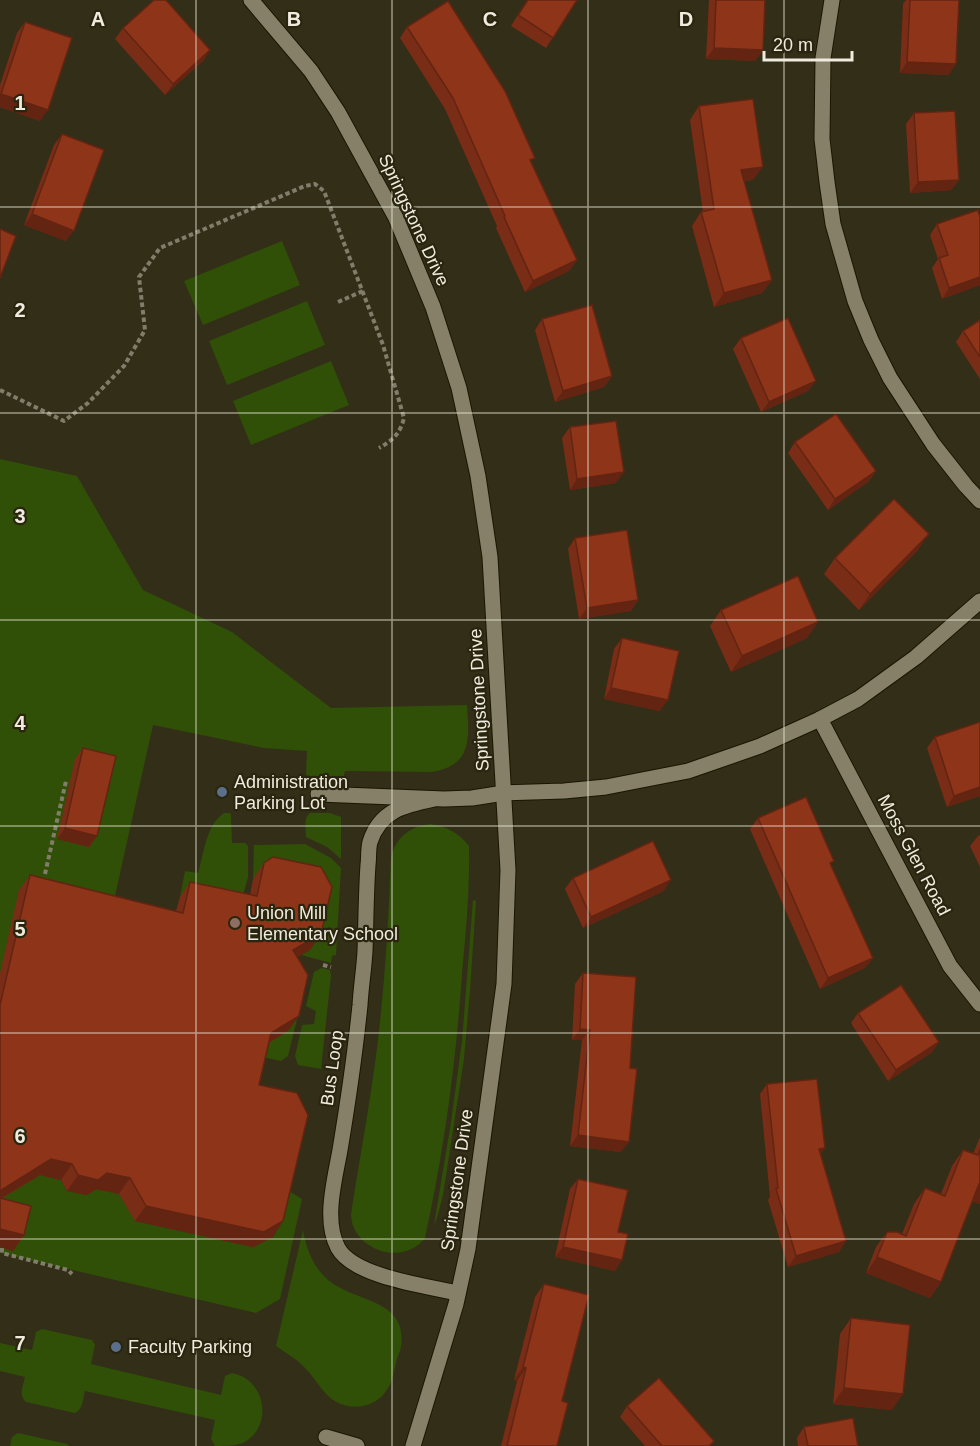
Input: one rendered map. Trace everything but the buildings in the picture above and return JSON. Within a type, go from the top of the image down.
[{"type":"street","name":"Springstone Drive","points":[[251,0],[304,63],[338,112],[396,218],[433,306],[459,388],[478,476],[490,557],[508,870],[504,984],[468,1249],[458,1293],[412,1446]]},
{"type":"street","points":[[832,0],[823,58],[822,139],[834,224],[855,301],[890,378],[933,444],[980,501]]},
{"type":"street","points":[[318,794],[434,799],[471,798],[504,793],[606,787],[688,771],[760,746],[858,699],[916,657],[980,601]]},
{"type":"street","name":"Moss Glen Road","points":[[820,719],[950,966],[980,1004]]},
{"type":"street","name":"Bus Loop","points":[[434,799],[395,809],[378,826],[370,843],[360,1007],[330,1222],[333,1237],[339,1249],[353,1263],[395,1279],[458,1293]]},
{"type":"street","points":[[326,1437],[357,1446]]},
{"type":"path","points":[[0,390],[64,422],[88,403],[124,366],[145,330],[139,277],[160,248],[304,186],[315,184],[324,191],[363,291],[383,345],[404,418],[402,428],[395,437],[379,448]]},
{"type":"path","points":[[338,302],[363,291]]},
{"type":"path","points":[[45,874],[65,797],[66,781]]},
{"type":"path","points":[[323,965],[331,967]]},
{"type":"path","points":[[3,1248],[2,1253],[68,1270],[72,1274]]},
{"type":"green space","points":[[282,241],[300,285],[203,325],[184,281]]},
{"type":"green space","points":[[307,301],[325,345],[227,385],[209,341]]},
{"type":"green space","points":[[331,361],[349,405],[251,445],[233,401]]},
{"type":"green space","points":[[0,459],[77,476],[143,590],[232,632],[331,708],[467,705],[468,739],[461,757],[455,764],[445,769],[431,772],[345,771],[344,776],[308,776],[306,774],[307,751],[264,748],[153,725],[111,914],[0,973]]},
{"type":"green space","points":[[224,813],[231,815],[232,843],[245,843],[248,846],[248,877],[239,910],[180,897],[185,871],[198,873],[209,832]]},
{"type":"green space","points":[[310,813],[330,813],[341,817],[341,859],[327,847],[306,837],[306,821]]},
{"type":"green space","points":[[431,824],[452,831],[469,846],[467,910],[456,1041],[432,1205],[425,1238],[417,1246],[396,1253],[378,1250],[362,1239],[352,1223],[351,1214],[379,1033],[387,946],[391,858],[396,845],[405,834],[416,827]]},
{"type":"green space","points":[[305,844],[331,858],[341,868],[336,955],[332,956],[331,963],[301,955],[310,950],[262,872],[253,879],[254,845]]},
{"type":"green space","points":[[473,900],[476,901],[464,1059],[443,1195],[434,1225],[462,1041]]},
{"type":"green space","points":[[322,968],[330,970],[331,976],[321,1069],[298,1065],[295,1056],[302,1025],[314,1024],[316,1011],[306,1006],[314,972]]},
{"type":"green space","points":[[304,991],[288,1056],[281,1061],[258,1056]]},
{"type":"green space","points":[[33,1173],[61,1180],[67,1191],[87,1195],[96,1189],[125,1195],[135,1221],[253,1247],[273,1237],[284,1188],[302,1199],[280,1299],[256,1313],[0,1253],[0,1189]]},
{"type":"green space","points":[[303,1230],[311,1256],[317,1268],[326,1278],[337,1286],[387,1310],[396,1318],[401,1330],[401,1348],[391,1383],[382,1396],[369,1404],[359,1407],[337,1403],[322,1390],[302,1365],[276,1346]]},
{"type":"green space","points":[[42,1329],[92,1340],[95,1345],[91,1364],[221,1395],[225,1376],[232,1373],[244,1377],[259,1394],[262,1415],[259,1426],[253,1436],[243,1443],[215,1446],[211,1439],[215,1420],[85,1391],[81,1407],[75,1413],[26,1402],[22,1393],[25,1377],[0,1371],[0,1343],[32,1350],[36,1332]]},
{"type":"green space","points":[[18,1433],[69,1446],[10,1446],[12,1437]]},
{"type":"place","name":"Administration Parking Lot","points":[[222,792]]},
{"type":"place","name":"Union Mill Elementary School","points":[[235,923]]},
{"type":"place","name":"Faculty Parking","points":[[116,1347]]}]
